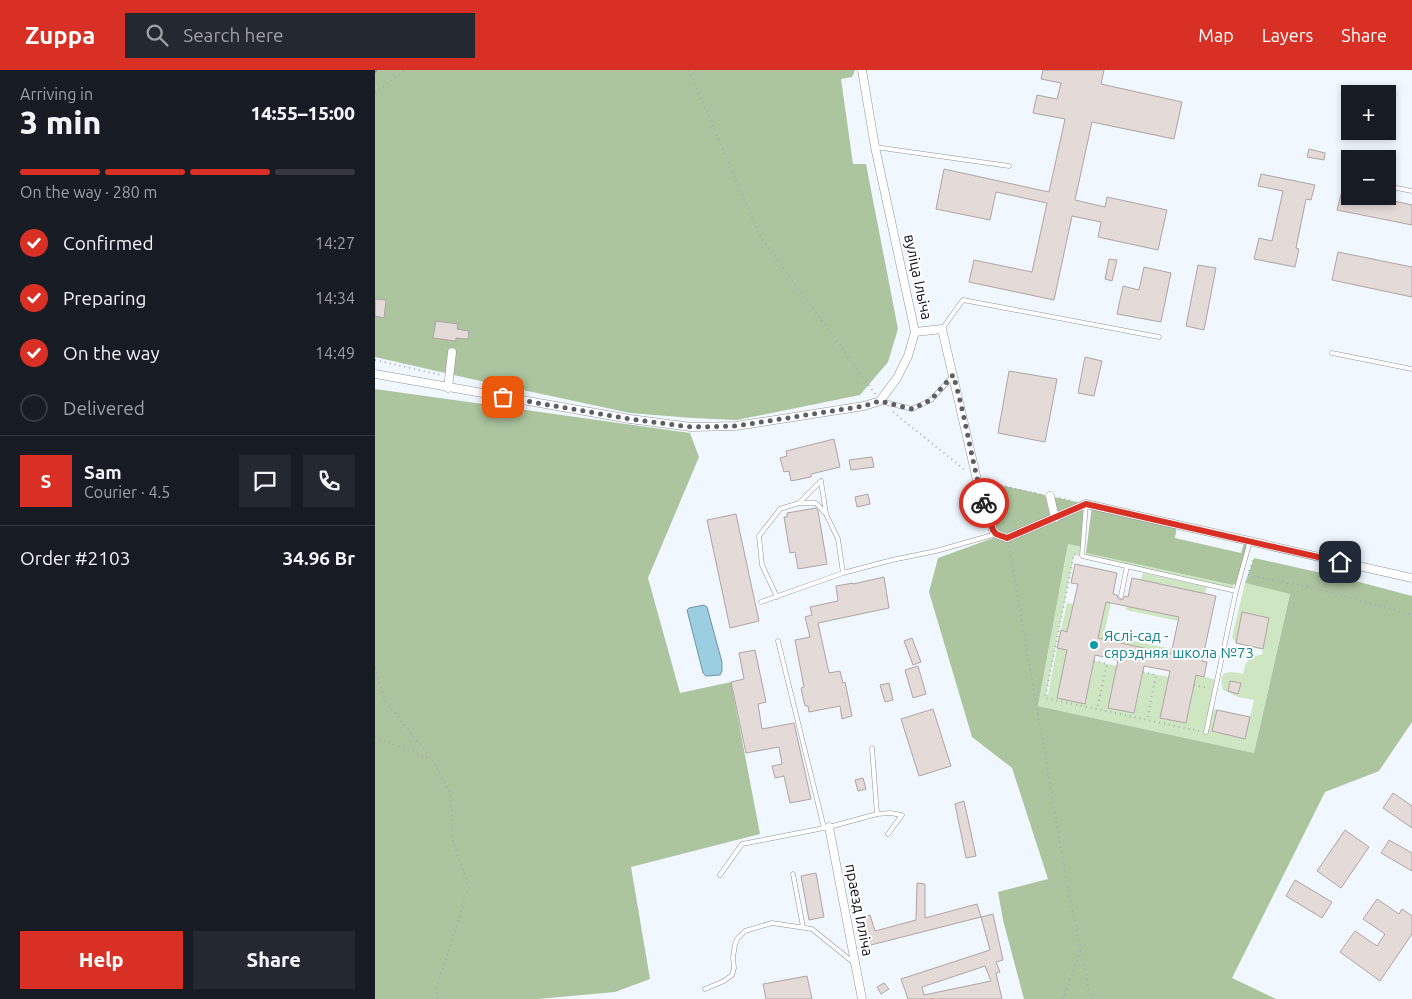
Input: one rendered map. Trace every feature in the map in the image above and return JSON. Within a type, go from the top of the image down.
[{"type":"street","name":"вуліца Ільіча","points":[[863,70],[875,146],[915,332],[942,329],[977,480],[993,530],[996,534]]},
{"type":"street","points":[[375,374],[630,419],[691,427],[736,426],[864,406],[880,401],[897,378],[915,332]]},
{"type":"street","points":[[448,388],[452,352]]},
{"type":"street","points":[[1050,496],[1055,518]]},
{"type":"street","points":[[996,534],[1007,538],[1086,504],[1412,578]]},
{"type":"street","name":"праезд Ілліча","points":[[827,827],[862,999]]},
{"type":"lane","points":[[875,146],[1009,166]]},
{"type":"lane","points":[[1396,188],[1412,191]]},
{"type":"lane","points":[[942,329],[963,300],[1159,337]]},
{"type":"lane","points":[[1332,353],[1412,369]]},
{"type":"lane","points":[[880,401],[912,409],[931,400],[953,375]]},
{"type":"lane","points":[[799,503],[821,481],[826,514]]},
{"type":"lane","points":[[777,597],[762,565],[759,536],[780,509],[799,503],[816,503],[826,514],[838,539],[843,573]]},
{"type":"lane","points":[[1086,504],[1082,556],[1236,591]]},
{"type":"lane","points":[[761,602],[843,573],[936,551],[996,534]]},
{"type":"lane","points":[[1206,732],[1236,591],[1250,541]]},
{"type":"lane","points":[[1121,596],[1127,566]]},
{"type":"lane","points":[[778,641],[827,827]]},
{"type":"lane","points":[[872,748],[877,814]]},
{"type":"lane","points":[[720,875],[741,844],[827,827],[877,814],[890,813],[902,815],[888,834]]},
{"type":"lane","points":[[793,874],[803,927]]},
{"type":"lane","points":[[705,989],[724,981],[732,975],[735,945],[737,939],[745,931],[773,923],[812,929],[856,964]]},
{"type":"path","points":[[375,93],[405,70]]},
{"type":"path","points":[[689,70],[760,236],[880,401]]},
{"type":"path","points":[[375,360],[449,377]]},
{"type":"path","points":[[1007,538],[1067,883],[1091,999]]},
{"type":"path","points":[[1082,556],[1074,554],[1045,698],[1206,732]]},
{"type":"path","points":[[1248,574],[1318,589],[1412,615]]},
{"type":"path","points":[[1094,661],[1107,664],[1097,709]]},
{"type":"path","points":[[375,668],[385,701],[431,759],[451,795],[453,842],[469,887],[436,990],[437,999]]},
{"type":"path","points":[[1143,672],[1157,675],[1147,720]]},
{"type":"path","points":[[1194,685],[1215,690]]},
{"type":"path","points":[[375,737],[431,759]]},
{"type":"path","points":[[1063,999],[1081,949]]},
{"type":"green space","points":[[376,70],[855,70],[852,77],[841,79],[853,164],[866,164],[898,329],[888,362],[860,395],[737,420],[630,413],[375,357]]},
{"type":"green space","points":[[375,389],[690,433],[699,457],[648,578],[680,693],[731,682],[760,834],[631,867],[650,979],[615,992],[538,999],[375,999]]},
{"type":"green space","points":[[977,480],[1045,495],[1051,519],[1007,538],[996,534]]},
{"type":"green space","points":[[1050,496],[1086,504],[1058,514]]},
{"type":"green space","points":[[1092,506],[1177,525],[1175,538],[1241,553],[1245,540],[1250,541],[1239,582],[1233,585],[1086,553]]},
{"type":"green space","points":[[1086,509],[1083,547],[1068,544],[1038,706],[1254,753],[1290,594],[1245,583],[1254,558],[1348,579],[1412,596],[1412,722],[1379,771],[1325,792],[1232,978],[1276,999],[1024,999],[1003,920],[998,892],[1048,879],[1012,768],[972,737],[929,592],[938,558],[996,537],[1022,534]]},
{"type":"green space","points":[[1068,544],[1083,547],[1082,556],[1074,555],[1046,695],[1048,695],[1057,648],[1067,650],[1085,704],[1094,661],[1117,666],[1108,708],[1134,713],[1143,672],[1169,677],[1160,718],[1186,723],[1196,675],[1217,680],[1211,709],[1217,710],[1212,731],[1245,738],[1254,700],[1238,697],[1223,690],[1221,679],[1228,672],[1243,674],[1245,665],[1250,658],[1262,654],[1263,649],[1236,643],[1232,637],[1245,583],[1290,593],[1254,753],[1038,706]]},
{"type":"green space","points":[[1086,553],[1233,585],[1232,590],[1086,557]]},
{"type":"green space","points":[[1143,573],[1207,587],[1205,594],[1141,580]]},
{"type":"green space","points":[[1106,602],[1111,603],[1103,639],[1098,638]]},
{"type":"green space","points":[[1067,603],[1073,604],[1067,632],[1061,630]]},
{"type":"green space","points":[[1127,606],[1179,617],[1178,621],[1126,610]]},
{"type":"green space","points":[[1119,638],[1172,649],[1171,654],[1118,642]]},
{"type":"water","points":[[704,605],[707,607],[722,662],[720,675],[706,676],[703,673],[687,610]]},
{"type":"building","points":[[1043,70],[1104,70],[1101,84],[1182,102],[1174,139],[1092,122],[1075,200],[1105,207],[1107,197],[1167,210],[1158,250],[1098,237],[1101,222],[1072,216],[1054,300],[969,282],[974,260],[1032,272],[1047,203],[996,192],[990,220],[936,209],[944,169],[1049,192],[1065,119],[1033,113],[1037,95],[1057,99],[1061,83],[1041,79]]},
{"type":"building","points":[[1309,149],[1325,153],[1324,160],[1307,157]]},
{"type":"building","points":[[1261,174],[1315,185],[1311,200],[1306,199],[1296,248],[1299,249],[1295,267],[1254,259],[1259,238],[1272,241],[1283,191],[1258,186]]},
{"type":"building","points":[[1341,195],[1341,205],[1396,205],[1396,201],[1412,205],[1412,225],[1337,210]]},
{"type":"building","points":[[1338,252],[1412,267],[1412,297],[1332,280]]},
{"type":"building","points":[[1109,259],[1117,260],[1112,281],[1105,279]]},
{"type":"building","points":[[1198,265],[1216,268],[1204,330],[1186,326]]},
{"type":"building","points":[[1144,267],[1171,273],[1161,322],[1117,314],[1123,286],[1139,290]]},
{"type":"building","points":[[375,299],[386,300],[384,318],[375,316]]},
{"type":"building","points":[[436,321],[458,324],[457,329],[469,331],[468,339],[456,338],[456,341],[433,338]]},
{"type":"building","points":[[1085,357],[1102,361],[1094,396],[1078,393]]},
{"type":"building","points":[[1009,371],[1057,379],[1045,442],[998,433]]},
{"type":"building","points":[[834,439],[840,467],[811,474],[811,477],[791,481],[789,471],[784,472],[780,458],[787,456],[786,451]]},
{"type":"building","points":[[872,457],[874,467],[851,470],[849,460]]},
{"type":"building","points":[[868,494],[870,504],[857,507],[855,497]]},
{"type":"building","points":[[816,508],[827,564],[798,569],[795,552],[790,553],[784,517],[787,517],[787,513]]},
{"type":"building","points":[[736,514],[759,621],[730,628],[707,520]]},
{"type":"building","name":"Яслі-сад - сярэдняя школа №73","points":[[1075,564],[1117,573],[1113,594],[1117,595],[1120,600],[1125,596],[1128,597],[1132,578],[1216,596],[1202,661],[1207,662],[1204,677],[1196,675],[1186,723],[1160,718],[1170,671],[1144,666],[1134,713],[1108,708],[1118,660],[1095,655],[1085,704],[1057,698],[1067,650],[1057,648],[1061,630],[1067,632],[1078,584],[1071,583]],"holes":[[[1106,602],[1179,617],[1171,654],[1098,638]]]},
{"type":"building","points":[[884,577],[889,608],[818,623],[829,673],[840,671],[843,683],[845,682],[852,716],[842,719],[840,706],[809,712],[808,706],[805,706],[801,688],[804,687],[795,640],[810,637],[805,617],[812,615],[810,607],[838,601],[836,586]]},
{"type":"building","points":[[1242,612],[1269,618],[1263,649],[1236,643]]},
{"type":"building","points":[[912,638],[921,662],[913,665],[904,641]]},
{"type":"building","points":[[755,650],[766,702],[758,704],[762,729],[794,723],[811,799],[790,803],[784,776],[775,778],[772,766],[782,764],[779,747],[746,753],[731,682],[744,679],[739,653]]},
{"type":"building","points":[[918,666],[926,694],[913,698],[905,670]]},
{"type":"building","points":[[1230,681],[1241,683],[1238,694],[1228,691]]},
{"type":"building","points":[[889,683],[893,700],[885,702],[880,685]]},
{"type":"building","points":[[933,709],[951,766],[919,776],[901,719]]},
{"type":"building","points":[[1217,710],[1250,717],[1245,739],[1212,731]]},
{"type":"building","points":[[863,778],[866,789],[858,791],[855,780]]},
{"type":"building","points":[[1393,793],[1412,806],[1412,828],[1383,808]]},
{"type":"building","points":[[964,801],[976,856],[966,858],[955,804]]},
{"type":"building","points":[[1345,830],[1369,847],[1341,888],[1317,871]]},
{"type":"building","points":[[1389,840],[1412,853],[1412,871],[1381,853]]},
{"type":"building","points":[[816,873],[824,917],[809,920],[801,876]]},
{"type":"building","points":[[1295,880],[1332,902],[1322,918],[1286,896]]},
{"type":"building","points":[[917,883],[925,884],[925,918],[977,904],[981,917],[867,946],[861,918],[870,915],[875,931],[916,920]]},
{"type":"building","points":[[1377,899],[1399,914],[1402,909],[1412,916],[1412,934],[1380,981],[1340,952],[1355,931],[1377,946],[1385,934],[1363,919]]},
{"type":"building","points":[[993,914],[1003,960],[996,962],[1000,972],[996,973],[1002,999],[908,999],[901,979],[990,950],[981,917]],"holes":[[[985,966],[991,981],[924,995],[922,987]]]},
{"type":"building","points":[[807,976],[812,999],[766,999],[763,984]]},
{"type":"building","points":[[884,983],[889,989],[881,994],[877,987]]},
{"type":"way so far","points":[[503,397],[630,419],[691,427],[736,426],[864,406],[880,401],[912,409],[931,400],[953,375],[984,503]]},
{"type":"place","name":"Яслі-сад - сярэдняя школа №73","points":[[1094,645]]},
{"type":"route","points":[[984,503],[993,530],[996,534],[1007,538],[1086,504],[1340,562]]}]
